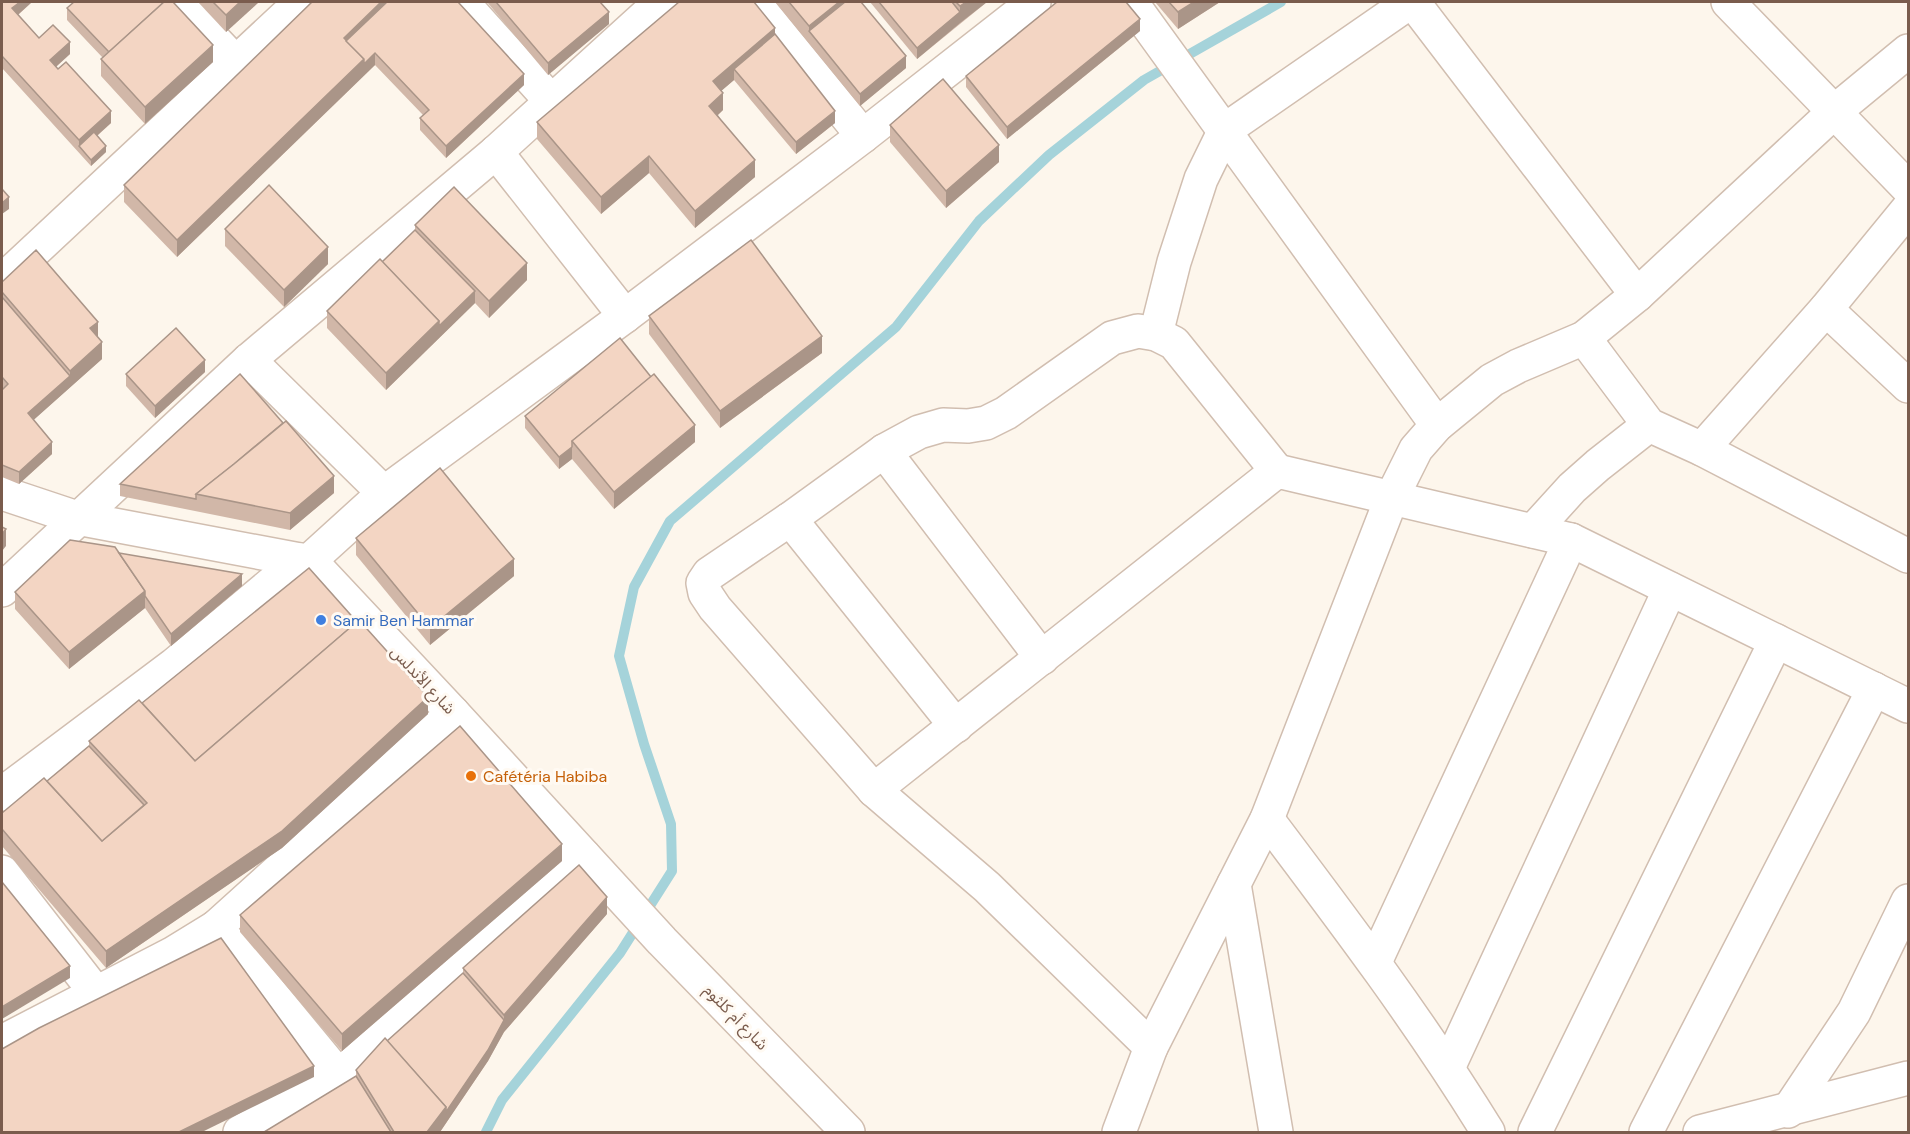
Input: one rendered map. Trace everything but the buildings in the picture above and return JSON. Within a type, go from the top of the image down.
[{"type":"street","points":[[178,2],[236,63]]},
{"type":"street","points":[[2,281],[301,2]]},
{"type":"street","points":[[462,2],[552,102]]},
{"type":"street","points":[[2,590],[249,360],[496,152],[661,2]]},
{"type":"street","points":[[754,2],[864,136]]},
{"type":"street","points":[[2,794],[174,664],[304,561],[384,493],[625,316],[864,136],[1034,2]]},
{"type":"street","points":[[1131,2],[1437,425]]},
{"type":"street","points":[[1156,334],[1174,262],[1201,179],[1216,118],[1412,2],[1637,295]]},
{"type":"street","points":[[1728,2],[1908,188]]},
{"type":"street","points":[[1119,1132],[1151,1047],[1267,819],[1392,497],[1416,449],[1437,425],[1492,380],[1584,338],[1637,295],[1834,112],[1908,51]]},
{"type":"street","points":[[496,152],[625,316]]},
{"type":"street","points":[[1702,449],[1826,309],[1908,209]]},
{"type":"street","points":[[1826,309],[1908,386]]},
{"type":"street","points":[[1151,1047],[987,887],[874,790],[715,608],[705,593],[703,583],[709,574],[884,451],[927,429],[943,425],[968,426],[986,423],[1006,413],[1112,339],[1138,331],[1156,334],[1174,343],[1277,471],[1571,540],[1908,706]]},
{"type":"street","points":[[1584,338],[1649,425],[1904,546]]},
{"type":"street","points":[[249,360],[384,493]]},
{"type":"street","points":[[1533,531],[1572,488],[1649,425]]},
{"type":"street","points":[[884,451],[1042,658]]},
{"type":"street","points":[[874,790],[1277,471]]},
{"type":"street","points":[[2,494],[77,518],[304,561]]},
{"type":"street","points":[[790,519],[956,726]]},
{"type":"street","points":[[1375,962],[1571,540]]},
{"type":"street","name":"شارع الأندلس","points":[[304,561],[318,569],[625,901]]},
{"type":"street","points":[[1448,1068],[1670,589]]},
{"type":"street","points":[[1534,1132],[1776,641]]},
{"type":"street","points":[[1646,1132],[1874,689]]},
{"type":"street","points":[[2,1042],[172,954],[216,927],[453,713]]},
{"type":"street","points":[[1267,819],[1375,962],[1448,1068],[1488,1132]]},
{"type":"street","points":[[240,1132],[339,1076],[584,856]]},
{"type":"street","points":[[2,872],[96,993]]},
{"type":"street","points":[[1234,884],[1275,1132]]},
{"type":"street","name":"شارع أم كلثوم","points":[[625,901],[848,1132]]},
{"type":"street","points":[[1788,1111],[1854,1012],[1908,901]]},
{"type":"street","points":[[216,927],[339,1076]]},
{"type":"street","points":[[1700,1132],[1908,1078]]},
{"type":"waterway","points":[[486,1132],[502,1100],[620,953],[672,871],[671,824],[644,744],[619,656],[634,587],[670,521],[896,327],[979,221],[1049,155],[1144,80],[1281,2]]},
{"type":"place","name":"Samir Ben Hammar","points":[[321,620]]},
{"type":"place","name":"Cafétéria Habiba","points":[[471,776]]}]
